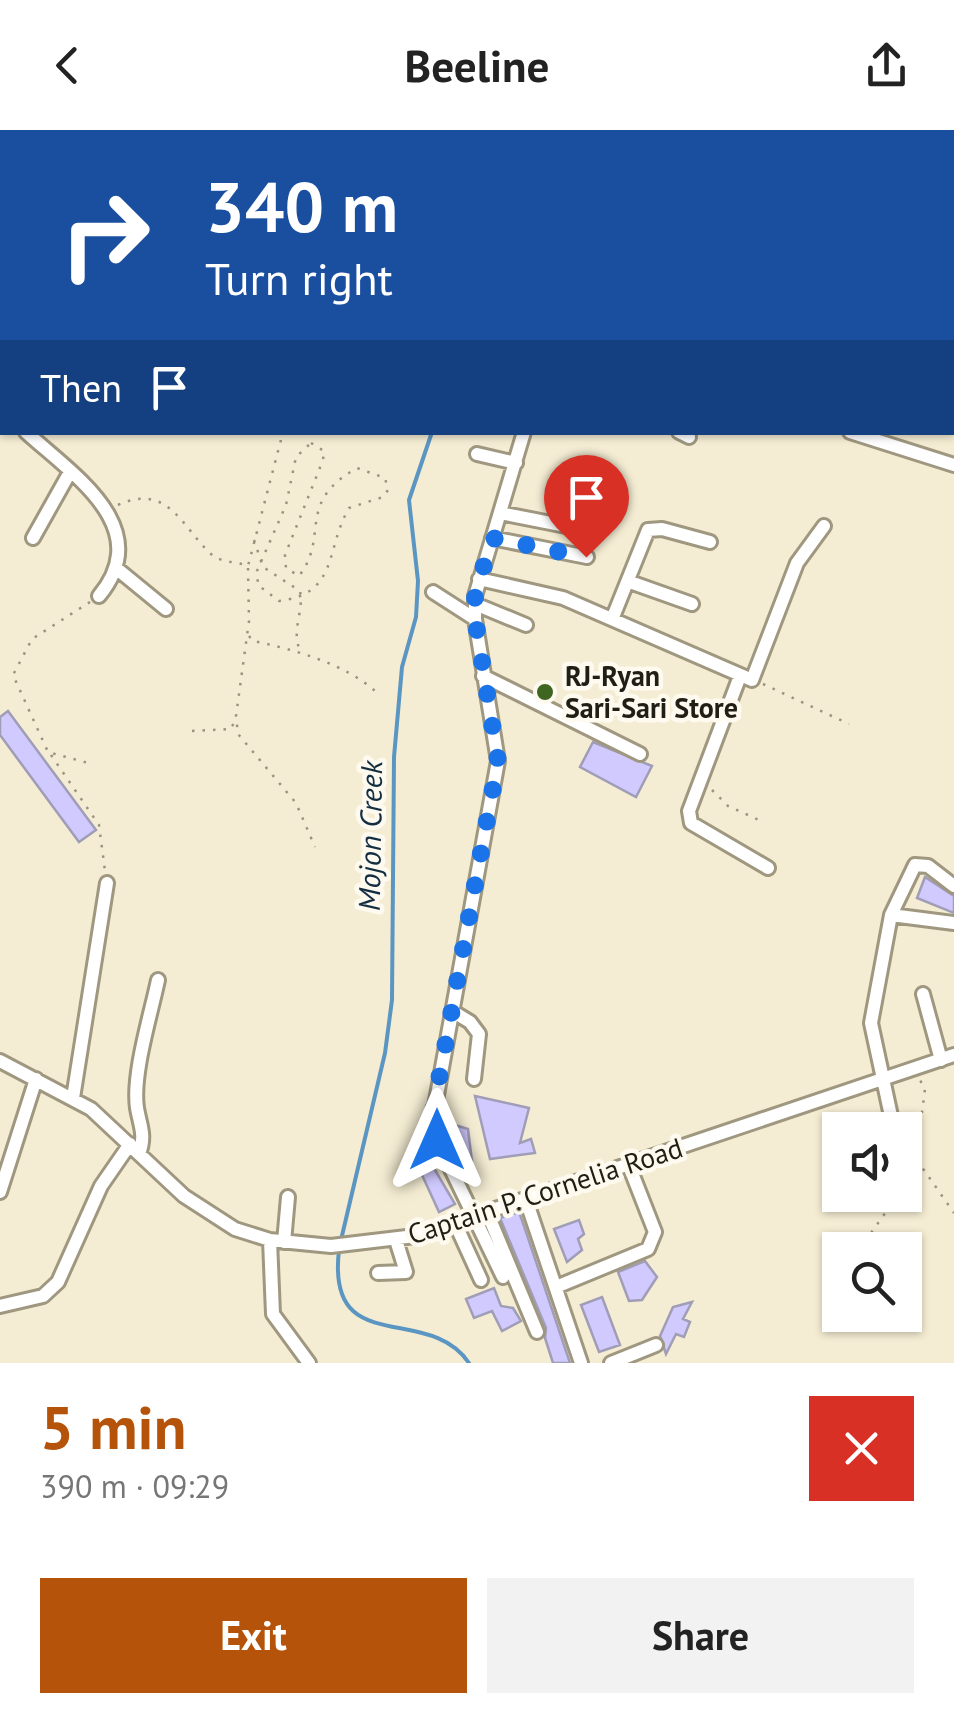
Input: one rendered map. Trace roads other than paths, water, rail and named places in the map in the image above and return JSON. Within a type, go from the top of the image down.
[{"type":"street","points":[[29,435],[107,510],[118,544],[116,568],[99,596]]},
{"type":"street","points":[[523,435],[479,579],[475,611],[498,761],[432,1117],[437,1140],[482,1214],[536,1332]]},
{"type":"street","points":[[859,435],[954,465]]},
{"type":"street","points":[[477,454],[516,463]]},
{"type":"street","points":[[33,538],[70,472]]},
{"type":"street","points":[[500,513],[572,527]]},
{"type":"street","points":[[768,868],[691,823],[690,811],[797,563],[824,526]]},
{"type":"street","points":[[613,617],[648,530],[662,529],[710,542]]},
{"type":"street","points":[[492,538],[586,557]]},
{"type":"street","points":[[116,568],[166,610]]},
{"type":"street","points":[[479,579],[563,598],[746,678]]},
{"type":"street","points":[[630,582],[692,604]]},
{"type":"street","points":[[433,592],[475,611],[526,625]]},
{"type":"street","points":[[483,676],[640,754]]},
{"type":"street","points":[[890,1112],[871,1023],[891,915],[914,866],[928,866],[954,886]]},
{"type":"street","points":[[74,1098],[106,882]]},
{"type":"street","points":[[891,915],[954,923]]},
{"type":"street","points":[[0,1306],[43,1296],[58,1282],[100,1186],[134,1150],[144,1124],[137,1108],[138,1095],[158,980]]},
{"type":"street","points":[[923,994],[947,1058]]},
{"type":"street","points":[[452,1012],[476,1027],[479,1034],[474,1079]]},
{"type":"street","name":"Captain P. Cornelia Road","points":[[0,1061],[74,1098],[214,1218],[277,1241],[340,1246],[396,1240],[454,1223],[947,1058]]},
{"type":"street","points":[[0,1192],[36,1079]]},
{"type":"street","points":[[556,1287],[648,1249],[655,1232],[628,1164]]},
{"type":"street","points":[[288,1198],[277,1241],[273,1314],[310,1363]]},
{"type":"street","points":[[526,1200],[582,1363]]},
{"type":"street","points":[[482,1214],[503,1277]]},
{"type":"street","points":[[454,1223],[481,1280]]},
{"type":"street","points":[[378,1273],[406,1272],[396,1240]]},
{"type":"street","points":[[618,1362],[656,1345]]},
{"type":"waterway","name":"Mojon Creek","points":[[341,1240],[385,1053],[392,1000],[394,757],[402,667],[416,617],[418,581],[409,500],[431,435]]},
{"type":"waterway","name":"Mojon Creek","points":[[339,1250],[339,1284],[348,1305],[364,1318],[430,1335],[451,1345],[469,1363]]},
{"type":"place","name":"RJ-Ryan Sari-Sari Store","points":[[545,692]]}]
